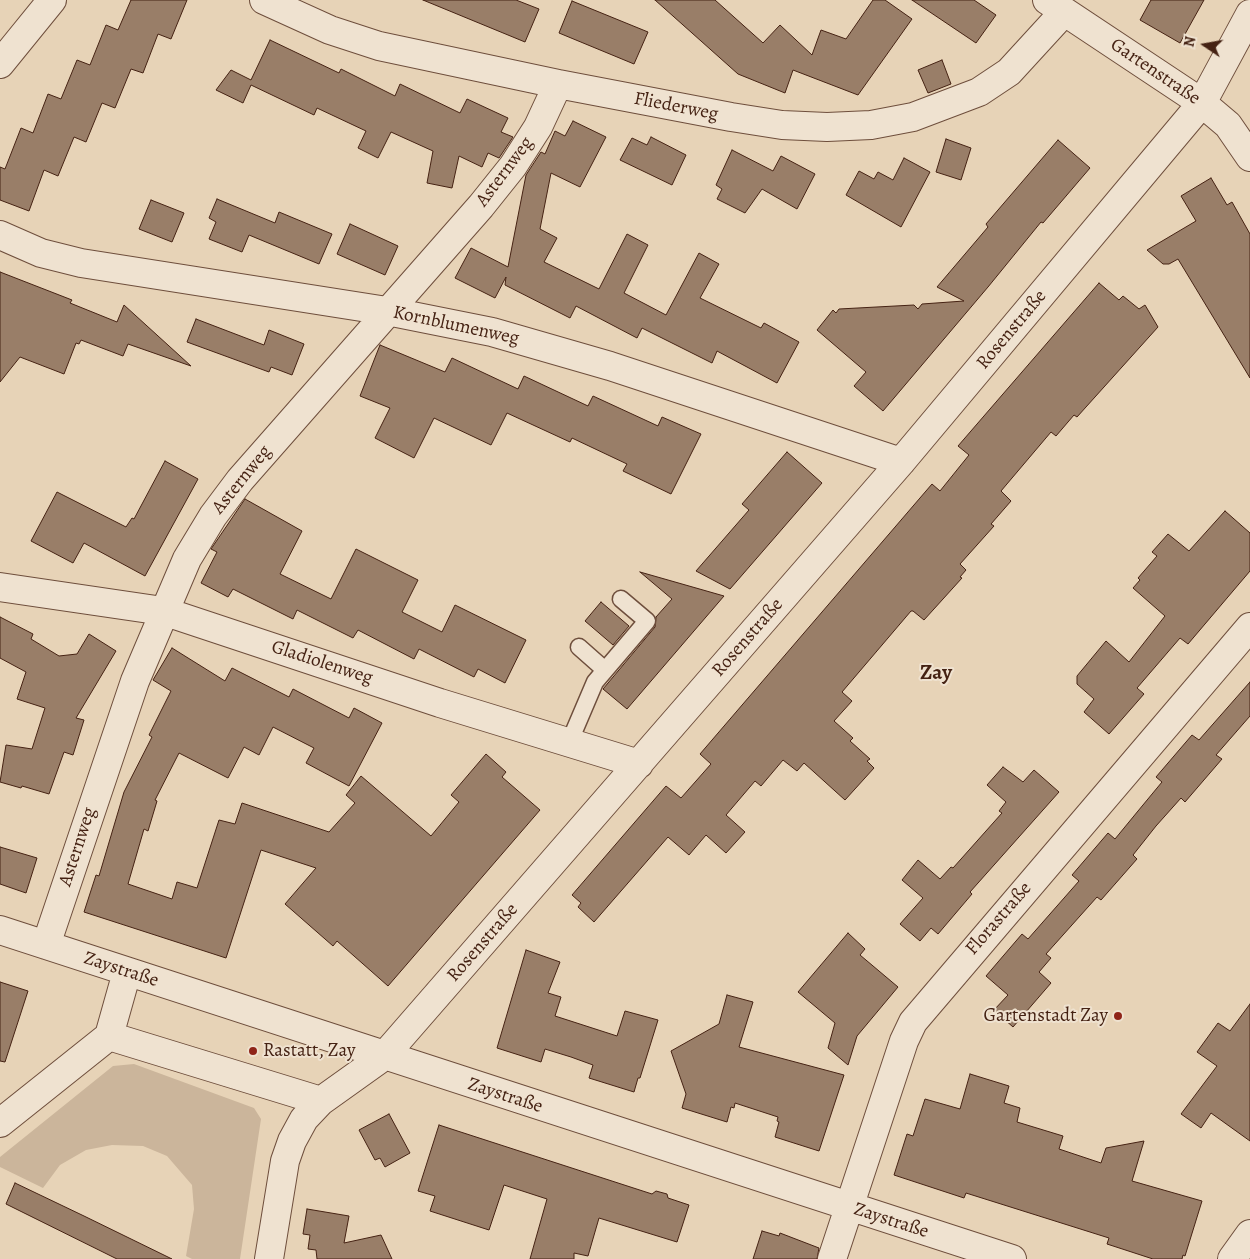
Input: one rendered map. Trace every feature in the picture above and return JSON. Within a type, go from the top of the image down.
[{"type":"street","points":[[0,64],[52,0]]},
{"type":"street","name":"Fliederweg","points":[[264,0],[330,30],[379,46],[558,84],[782,125],[828,127],[871,125],[912,117],[980,92],[1009,72],[1055,6]]},
{"type":"street","name":"Gartenstraße","points":[[1055,6],[1202,103],[1228,125],[1250,157]]},
{"type":"street","name":"Rosenstraße","points":[[269,1259],[288,1154],[304,1120],[321,1101],[384,1056],[901,462],[1202,103],[1250,14]]},
{"type":"street","name":"Asternweg","points":[[46,945],[135,681],[187,559],[213,516],[240,480],[481,206],[513,166],[538,127],[558,84]]},
{"type":"street","name":"Kornblumenweg","points":[[0,235],[41,253],[81,263],[387,311],[492,332],[552,348],[901,462]]},
{"type":"street","name":"Gladiolenweg","points":[[0,587],[164,611],[440,703],[639,764]]},
{"type":"street","name":"Florastraße","points":[[832,1259],[913,1022],[1250,627]]},
{"type":"street","name":"Zaystraße","points":[[0,930],[849,1208],[1012,1259]]},
{"type":"street","points":[[0,1123],[109,1036],[128,972]]},
{"type":"street","points":[[109,1036],[321,1101]]},
{"type":"street","points":[[1232,1259],[1250,1234]]},
{"type":"lane","points":[[569,742],[595,682],[647,621],[621,599]]},
{"type":"lane","points":[[579,647],[605,670]]},
{"type":"shaded area","points":[[134,1064],[254,1108],[261,1119],[240,1259],[192,1259],[186,1256],[194,1209],[192,1185],[167,1156],[143,1146],[112,1145],[86,1150],[60,1165],[43,1188],[0,1167],[0,1157],[113,1066]]},
{"type":"building","points":[[131,0],[187,0],[171,39],[158,34],[143,73],[131,69],[115,108],[102,103],[86,142],[74,137],[58,176],[44,170],[29,211],[0,200],[0,167],[5,169],[21,128],[33,133],[48,94],[61,99],[77,60],[90,65],[106,25],[118,30]]},
{"type":"building","points":[[423,0],[516,0],[539,9],[525,42]]},
{"type":"building","points":[[655,0],[715,0],[763,43],[780,25],[812,55],[821,30],[846,39],[873,0],[885,0],[912,19],[858,95],[793,70],[785,93],[738,74]]},
{"type":"building","points":[[912,0],[974,0],[996,15],[976,43]]},
{"type":"building","points":[[1151,0],[1204,0],[1180,43],[1140,20]]},
{"type":"building","points":[[572,1],[648,32],[634,64],[559,33]]},
{"type":"building","points":[[270,40],[339,73],[341,69],[395,96],[400,84],[460,113],[467,99],[508,118],[501,132],[513,137],[499,158],[488,153],[482,167],[459,156],[452,188],[427,183],[433,151],[391,132],[378,158],[358,148],[366,131],[317,108],[314,115],[251,85],[243,103],[216,90],[231,70],[251,80]]},
{"type":"building","points":[[942,60],[951,84],[928,93],[918,70]]},
{"type":"building","points":[[573,121],[606,137],[580,187],[551,173],[540,229],[557,238],[544,262],[599,289],[627,234],[648,245],[624,293],[666,315],[699,253],[719,264],[700,298],[761,328],[764,323],[799,342],[777,383],[717,351],[712,363],[642,328],[637,338],[576,306],[570,318],[505,285],[506,277],[495,298],[455,278],[471,248],[508,267],[526,175],[541,152],[545,154],[555,131],[565,136]]},
{"type":"building","points":[[651,137],[686,155],[672,185],[620,160],[632,138],[647,145]]},
{"type":"building","points":[[946,139],[971,148],[961,180],[936,172]]},
{"type":"building","points":[[1058,140],[1090,168],[1043,223],[1041,222],[883,411],[854,386],[866,372],[817,330],[833,310],[836,313],[839,309],[914,305],[918,309],[922,304],[964,301],[937,287],[988,227],[986,224]]},
{"type":"building","points":[[732,150],[773,171],[781,156],[815,174],[797,209],[762,189],[745,213],[717,199],[722,189],[716,185]]},
{"type":"building","points":[[904,158],[930,172],[901,227],[846,195],[859,171],[874,179],[878,172],[893,180]]},
{"type":"building","points":[[1211,178],[1227,205],[1232,202],[1250,234],[1250,378],[1178,259],[1169,264],[1163,264],[1147,250],[1196,221],[1181,196]]},
{"type":"building","points":[[217,199],[275,223],[279,212],[332,234],[319,264],[249,235],[242,252],[209,239],[216,222],[209,218]]},
{"type":"building","points":[[151,200],[184,213],[172,242],[139,229]]},
{"type":"building","points":[[350,224],[398,246],[385,275],[337,254]]},
{"type":"building","points":[[0,272],[72,300],[70,303],[117,322],[124,305],[191,366],[128,344],[123,356],[81,340],[79,344],[76,343],[64,374],[20,357],[0,382]]},
{"type":"building","points":[[1099,283],[1119,300],[1123,296],[1139,309],[1145,305],[1158,327],[1077,417],[1074,415],[1056,436],[1051,432],[1001,491],[1011,501],[991,524],[994,526],[960,564],[966,570],[960,577],[962,578],[924,620],[911,611],[842,692],[852,701],[834,721],[853,738],[850,741],[870,759],[867,761],[874,768],[845,800],[804,763],[797,771],[783,760],[761,786],[755,781],[726,815],[745,832],[726,853],[706,835],[689,855],[668,837],[594,922],[578,907],[581,903],[572,895],[666,786],[681,798],[711,764],[700,754],[932,484],[940,491],[969,455],[958,446]]},
{"type":"building","points":[[196,319],[264,345],[269,330],[304,344],[292,375],[271,367],[269,372],[187,342]]},
{"type":"building","points":[[380,345],[445,372],[452,358],[518,389],[524,376],[588,406],[593,396],[658,426],[662,417],[701,434],[671,494],[623,471],[627,464],[572,438],[570,442],[507,413],[491,445],[434,418],[414,458],[375,438],[390,408],[360,396]]},
{"type":"building","points":[[787,452],[822,483],[730,589],[696,571],[749,510],[742,504]]},
{"type":"building","points":[[165,461],[198,479],[145,576],[84,543],[73,563],[31,541],[57,492],[126,527],[132,518],[134,519]]},
{"type":"building","points":[[245,499],[302,531],[280,574],[331,599],[356,549],[418,580],[402,612],[442,632],[455,605],[526,640],[505,683],[478,669],[474,677],[419,649],[414,659],[358,630],[353,638],[297,610],[293,619],[233,589],[228,597],[201,583],[217,552],[211,549]]},
{"type":"building","points":[[1225,511],[1250,533],[1250,571],[1188,644],[1180,638],[1137,688],[1144,694],[1109,734],[1084,712],[1094,699],[1077,684],[1077,676],[1106,641],[1129,662],[1165,616],[1133,588],[1140,580],[1138,578],[1157,556],[1152,552],[1168,534],[1189,551]]},
{"type":"building","points":[[640,572],[724,596],[627,709],[603,689],[655,627],[656,617],[672,599]]},
{"type":"building","points":[[601,602],[629,626],[613,645],[585,621]]},
{"type":"building","points":[[0,617],[33,634],[31,639],[59,656],[77,654],[89,634],[116,651],[76,718],[84,720],[73,755],[64,752],[49,794],[0,782],[6,745],[32,749],[45,708],[17,699],[26,672],[0,658]]},
{"type":"building","points":[[172,648],[225,681],[232,668],[289,697],[293,689],[349,718],[354,708],[382,723],[349,786],[306,763],[314,748],[273,727],[259,755],[244,747],[228,778],[179,753],[155,800],[157,801],[148,831],[144,829],[128,884],[172,899],[177,882],[197,888],[219,820],[235,824],[242,803],[329,832],[355,803],[346,795],[361,776],[431,836],[459,802],[451,795],[486,754],[506,772],[502,777],[540,810],[388,986],[337,941],[333,946],[285,904],[316,868],[261,850],[226,958],[84,912],[96,875],[99,876],[124,792],[152,737],[149,735],[171,691],[153,680]]},
{"type":"building","points":[[1250,682],[1250,716],[1216,755],[1222,759],[1185,802],[1181,798],[1156,826],[1133,855],[1137,859],[1101,900],[1097,897],[1046,954],[1051,958],[1039,972],[1051,983],[1013,1027],[994,1010],[1008,995],[986,976],[1022,934],[1028,939],[1079,881],[1072,875],[1108,833],[1115,839],[1162,782],[1156,777],[1192,735],[1199,740]]},
{"type":"building","points":[[1003,767],[1023,782],[1034,770],[1059,792],[970,892],[972,894],[938,934],[931,928],[920,941],[900,924],[923,898],[902,880],[918,860],[940,879],[951,867],[953,868],[1002,813],[999,811],[1006,802],[987,785]]},
{"type":"building","points":[[0,847],[37,858],[26,893],[0,884]]},
{"type":"building","points":[[848,933],[865,949],[860,955],[898,987],[857,1036],[848,1065],[828,1048],[835,1023],[798,992]]},
{"type":"building","points":[[526,950],[560,962],[548,993],[561,997],[555,1016],[617,1036],[625,1011],[658,1020],[634,1092],[589,1078],[593,1065],[571,1057],[545,1049],[541,1062],[497,1048]]},
{"type":"building","points":[[0,982],[28,991],[5,1062],[0,1061]]},
{"type":"building","points":[[727,995],[753,1002],[739,1047],[844,1075],[819,1151],[775,1137],[779,1122],[777,1121],[778,1117],[735,1103],[734,1108],[731,1107],[727,1122],[682,1108],[686,1094],[671,1051],[719,1024]]},
{"type":"building","points":[[1250,1004],[1250,1141],[1211,1113],[1201,1128],[1181,1114],[1217,1066],[1197,1052],[1218,1023],[1230,1031]]},
{"type":"building","points":[[970,1074],[1009,1086],[1004,1103],[1020,1108],[1017,1122],[1063,1136],[1059,1149],[1101,1163],[1106,1148],[1144,1141],[1132,1181],[1202,1201],[1185,1256],[1183,1255],[1182,1259],[1153,1259],[1107,1244],[1109,1238],[966,1193],[964,1198],[894,1175],[907,1134],[913,1136],[925,1099],[960,1109]]},
{"type":"building","points":[[389,1114],[410,1153],[385,1167],[380,1158],[375,1160],[359,1130]]},
{"type":"building","points":[[439,1125],[652,1194],[656,1191],[667,1194],[668,1198],[689,1205],[677,1242],[599,1218],[588,1256],[574,1253],[574,1259],[530,1259],[547,1199],[504,1185],[489,1230],[430,1211],[435,1196],[418,1191]]},
{"type":"building","points":[[15,1183],[172,1259],[117,1259],[6,1204]]},
{"type":"building","points":[[307,1209],[349,1216],[344,1243],[381,1235],[392,1259],[317,1259],[316,1250],[308,1249],[310,1235],[303,1234]]},
{"type":"building","points":[[762,1231],[779,1236],[780,1233],[819,1248],[817,1259],[753,1259]]},
{"type":"place","name":"Gartenstadt Zay","points":[[1118,1016]]},
{"type":"place","name":"Rastatt, Zay","points":[[253,1051]]},
{"type":"district","name":"Zay","points":[[936,674]]}]
